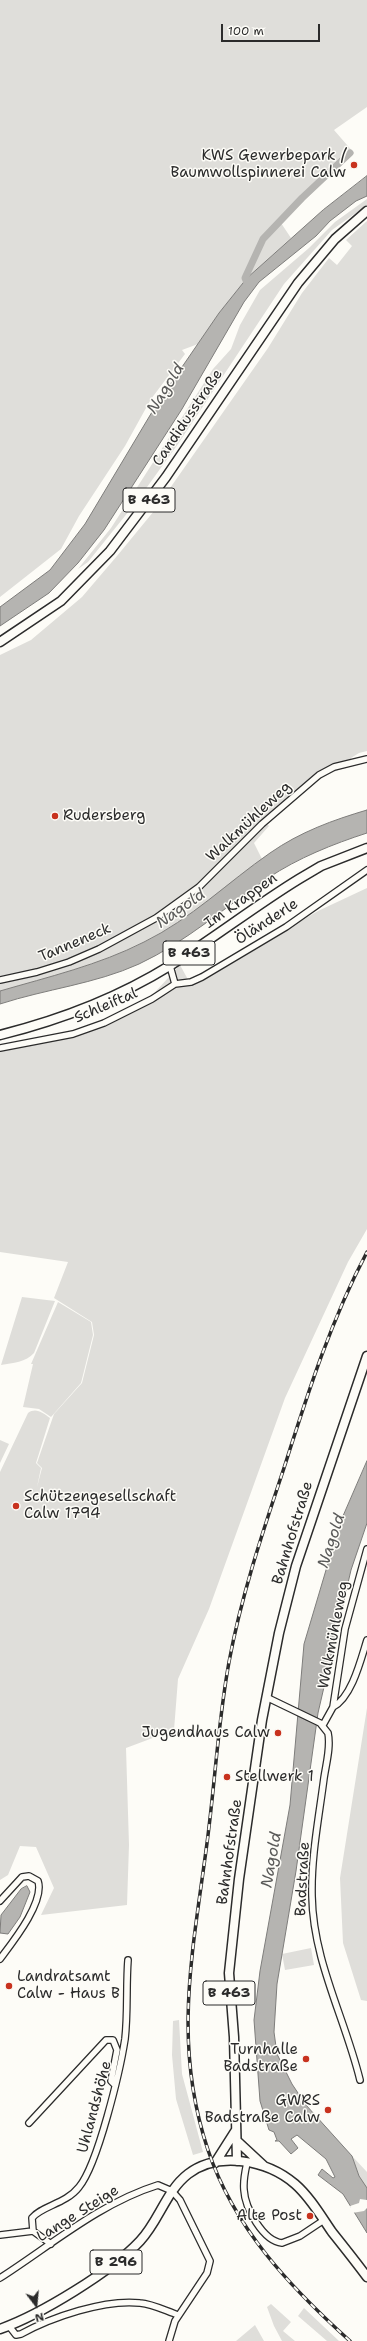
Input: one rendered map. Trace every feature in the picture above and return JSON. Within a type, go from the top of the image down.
[{"type":"main road","name":"Candidusstraße","points":[[0,642],[61,601],[110,551],[166,477],[298,283],[335,239],[367,211]]},
{"type":"main road","name":"Im Krappen","points":[[0,1035],[49,1021],[87,1007],[170,966],[299,879],[321,866],[367,848]]},
{"type":"main road","name":"Bahnhofstraße","points":[[237,2161],[234,2037],[229,1973],[239,1879],[266,1697],[279,1633],[296,1566],[367,1356]]},
{"type":"main road","points":[[215,2163],[236,2129]]},
{"type":"main road","points":[[236,2140],[264,2166]]},
{"type":"main road","name":"B 296","points":[[0,2329],[9,2326],[78,2288],[133,2248],[146,2234],[172,2191],[189,2174],[215,2163],[237,2161],[264,2166],[295,2184],[367,2277]]},
{"type":"street","name":"Walkmühleweg","points":[[156,918],[199,887],[262,824],[319,776],[334,767],[367,758]]},
{"type":"street","name":"Öländerle","points":[[175,984],[191,982],[202,977],[269,938],[367,870]]},
{"type":"street","name":"Tanneneck","points":[[0,980],[37,972],[69,962],[99,949],[156,918]]},
{"type":"street","points":[[170,966],[175,984]]},
{"type":"street","name":"Schleiftal","points":[[0,1048],[73,1034],[104,1023],[152,1000],[175,984]]},
{"type":"street","name":"Walkmühleweg","points":[[322,1724],[333,1707],[345,1629],[367,1549]]},
{"type":"street","points":[[333,1707],[339,1704],[347,1694],[367,1640]]},
{"type":"street","points":[[266,1697],[292,1708],[322,1724]]},
{"type":"street","name":"Badstraße","points":[[322,1724],[329,1738],[314,1866],[312,1894],[313,1924],[320,1957],[355,2059],[360,2080]]},
{"type":"street","points":[[0,1901],[22,1877],[29,1876],[38,1881],[38,1895],[32,1910],[0,1959]]},
{"type":"street","name":"Uhlandshöhe","points":[[32,2230],[32,2218],[35,2213],[68,2197],[87,2175],[114,2085],[125,2040],[128,1960]]},
{"type":"street","points":[[29,2123],[106,2040],[109,2039],[113,2040],[117,2050],[111,2081],[114,2085]]},
{"type":"street","points":[[247,2162],[244,2178],[246,2199],[262,2229],[271,2238],[282,2243],[300,2236],[324,2220]]},
{"type":"street","name":"Lange Steige","points":[[0,2278],[51,2244],[138,2191],[158,2184],[172,2191]]},
{"type":"street","points":[[169,2341],[178,2315],[207,2273],[210,2261],[180,2200],[172,2191]]},
{"type":"street","points":[[0,2235],[32,2230],[51,2244]]},
{"type":"street","points":[[9,2326],[16,2335],[21,2334],[54,2319],[111,2304],[126,2302],[141,2303],[178,2315]]},
{"type":"shaded area","points":[[0,0],[367,0],[367,107],[334,130],[354,153],[281,223],[291,238],[247,278],[219,313],[198,344],[182,350],[185,354],[151,399],[125,446],[79,516],[61,549],[0,597]]},
{"type":"shaded area","points":[[367,176],[367,196],[356,201],[330,221],[316,236],[259,282],[244,302],[182,409],[104,530],[78,563],[49,593],[0,626],[0,607],[50,570],[85,524],[158,402],[219,313],[247,278],[323,210]]},
{"type":"shaded area","points":[[367,199],[367,205],[332,230],[284,284],[178,444],[137,501],[88,562],[78,569],[111,528],[213,369],[231,349],[240,325],[260,290],[309,248],[335,222]]},
{"type":"shaded area","points":[[367,221],[367,751],[359,753],[351,758],[352,766],[327,775],[296,797],[267,824],[269,826],[254,843],[262,859],[220,893],[175,924],[144,942],[92,964],[0,991],[0,655],[31,640],[82,597],[117,556],[154,511],[268,348],[302,293],[329,258],[337,265],[352,246],[346,240]]},
{"type":"shaded area","points":[[367,810],[367,833],[316,852],[291,864],[252,889],[189,935],[139,964],[105,977],[0,1004],[0,991],[91,964],[144,942],[178,922],[254,864],[281,846],[317,827]]},
{"type":"shaded area","points":[[367,888],[367,1229],[348,1262],[285,1398],[209,1609],[178,1679],[174,1730],[126,1748],[129,1845],[127,1905],[41,1915],[54,1888],[36,1847],[20,1846],[8,1875],[0,1880],[0,1472],[28,1413],[31,1411],[39,1411],[50,1418],[36,1463],[41,1468],[37,1487],[42,1468],[37,1463],[54,1414],[82,1383],[94,1335],[92,1322],[54,1298],[68,1262],[0,1252],[0,1050],[94,1026],[145,1003],[180,965],[191,985],[318,911]]},
{"type":"shaded area","points":[[22,1297],[55,1301],[34,1353],[31,1356],[15,1363],[1,1365]]},
{"type":"shaded area","points":[[58,1302],[91,1322],[93,1335],[81,1383],[51,1417],[39,1409],[23,1407],[33,1364],[31,1364]]},
{"type":"shaded area","points":[[0,1440],[9,1444],[0,1463]]},
{"type":"shaded area","points":[[367,1461],[367,1523],[351,1570],[318,1713],[296,1871],[277,1984],[274,2032],[277,2054],[292,2084],[306,2105],[352,2156],[359,2176],[367,2188],[367,2233],[343,2194],[318,2175],[322,2169],[333,2178],[335,2177],[326,2159],[297,2135],[291,2139],[298,2148],[291,2154],[279,2141],[275,2141],[277,2140],[274,2132],[269,2130],[260,2101],[254,2020],[260,1971],[290,1805],[304,1644],[340,1523]]},
{"type":"shaded area","points":[[367,1708],[367,2001],[361,2000],[343,1943],[340,1878]]},
{"type":"shaded area","points":[[27,1886],[30,1892],[20,1917],[8,1934],[0,1933],[1,1915],[21,1889]]},
{"type":"shaded area","points":[[311,1948],[314,1965],[285,1970],[282,1954]]},
{"type":"shaded area","points":[[179,2020],[182,2074],[203,2152],[193,2155],[176,2099],[172,2055],[173,2021]]},
{"type":"shaded area","points":[[352,2156],[367,2172],[367,2188],[359,2176]]},
{"type":"shaded area","points":[[271,2304],[291,2322],[283,2331],[295,2341],[282,2341],[274,2326],[267,2307]]},
{"type":"shaded area","points":[[304,2308],[339,2341],[327,2341],[298,2316]]},
{"type":"shaded area","points":[[255,2325],[264,2341],[236,2341]]},
{"type":"pier","points":[[360,2199],[367,2200],[367,2208],[364,2211],[352,2213],[350,2206],[359,2203]]},
{"type":"waterway","points":[[249,287],[245,278],[263,239],[302,198],[350,153]]},
{"type":"railway","points":[[350,2341],[306,2299],[266,2254],[233,2205],[219,2178],[208,2150],[197,2111],[191,2072],[188,2034],[189,1997],[196,1921],[210,1820],[222,1707],[234,1638],[260,1542],[310,1387],[330,1332],[367,1252]]},
{"type":"place","name":"KWS Gewerbepark / Baumwollspinnerei Calw","points":[[354,165]]},
{"type":"place","name":"Rudersberg","points":[[55,816]]},
{"type":"place","name":"Schützengesellschaft Calw 1794","points":[[16,1506]]},
{"type":"place","name":"Jugendhaus Calw","points":[[278,1733]]},
{"type":"place","name":"Stellwerk 1","points":[[227,1777]]},
{"type":"place","name":"Landratsamt Calw - Haus B","points":[[9,1986]]},
{"type":"place","name":"Turnhalle Badstraße","points":[[306,2059]]},
{"type":"place","name":"GWRS Badstraße Calw","points":[[328,2110]]},
{"type":"place","name":"Alte Post","points":[[310,2216]]},
{"type":"water label","name":"Nagold","points":[[166,389]]},
{"type":"water label","name":"Nagold","points":[[181,909]]},
{"type":"water label","name":"Nagold","points":[[332,1541]]},
{"type":"water label","name":"Nagold","points":[[272,1860]]}]
